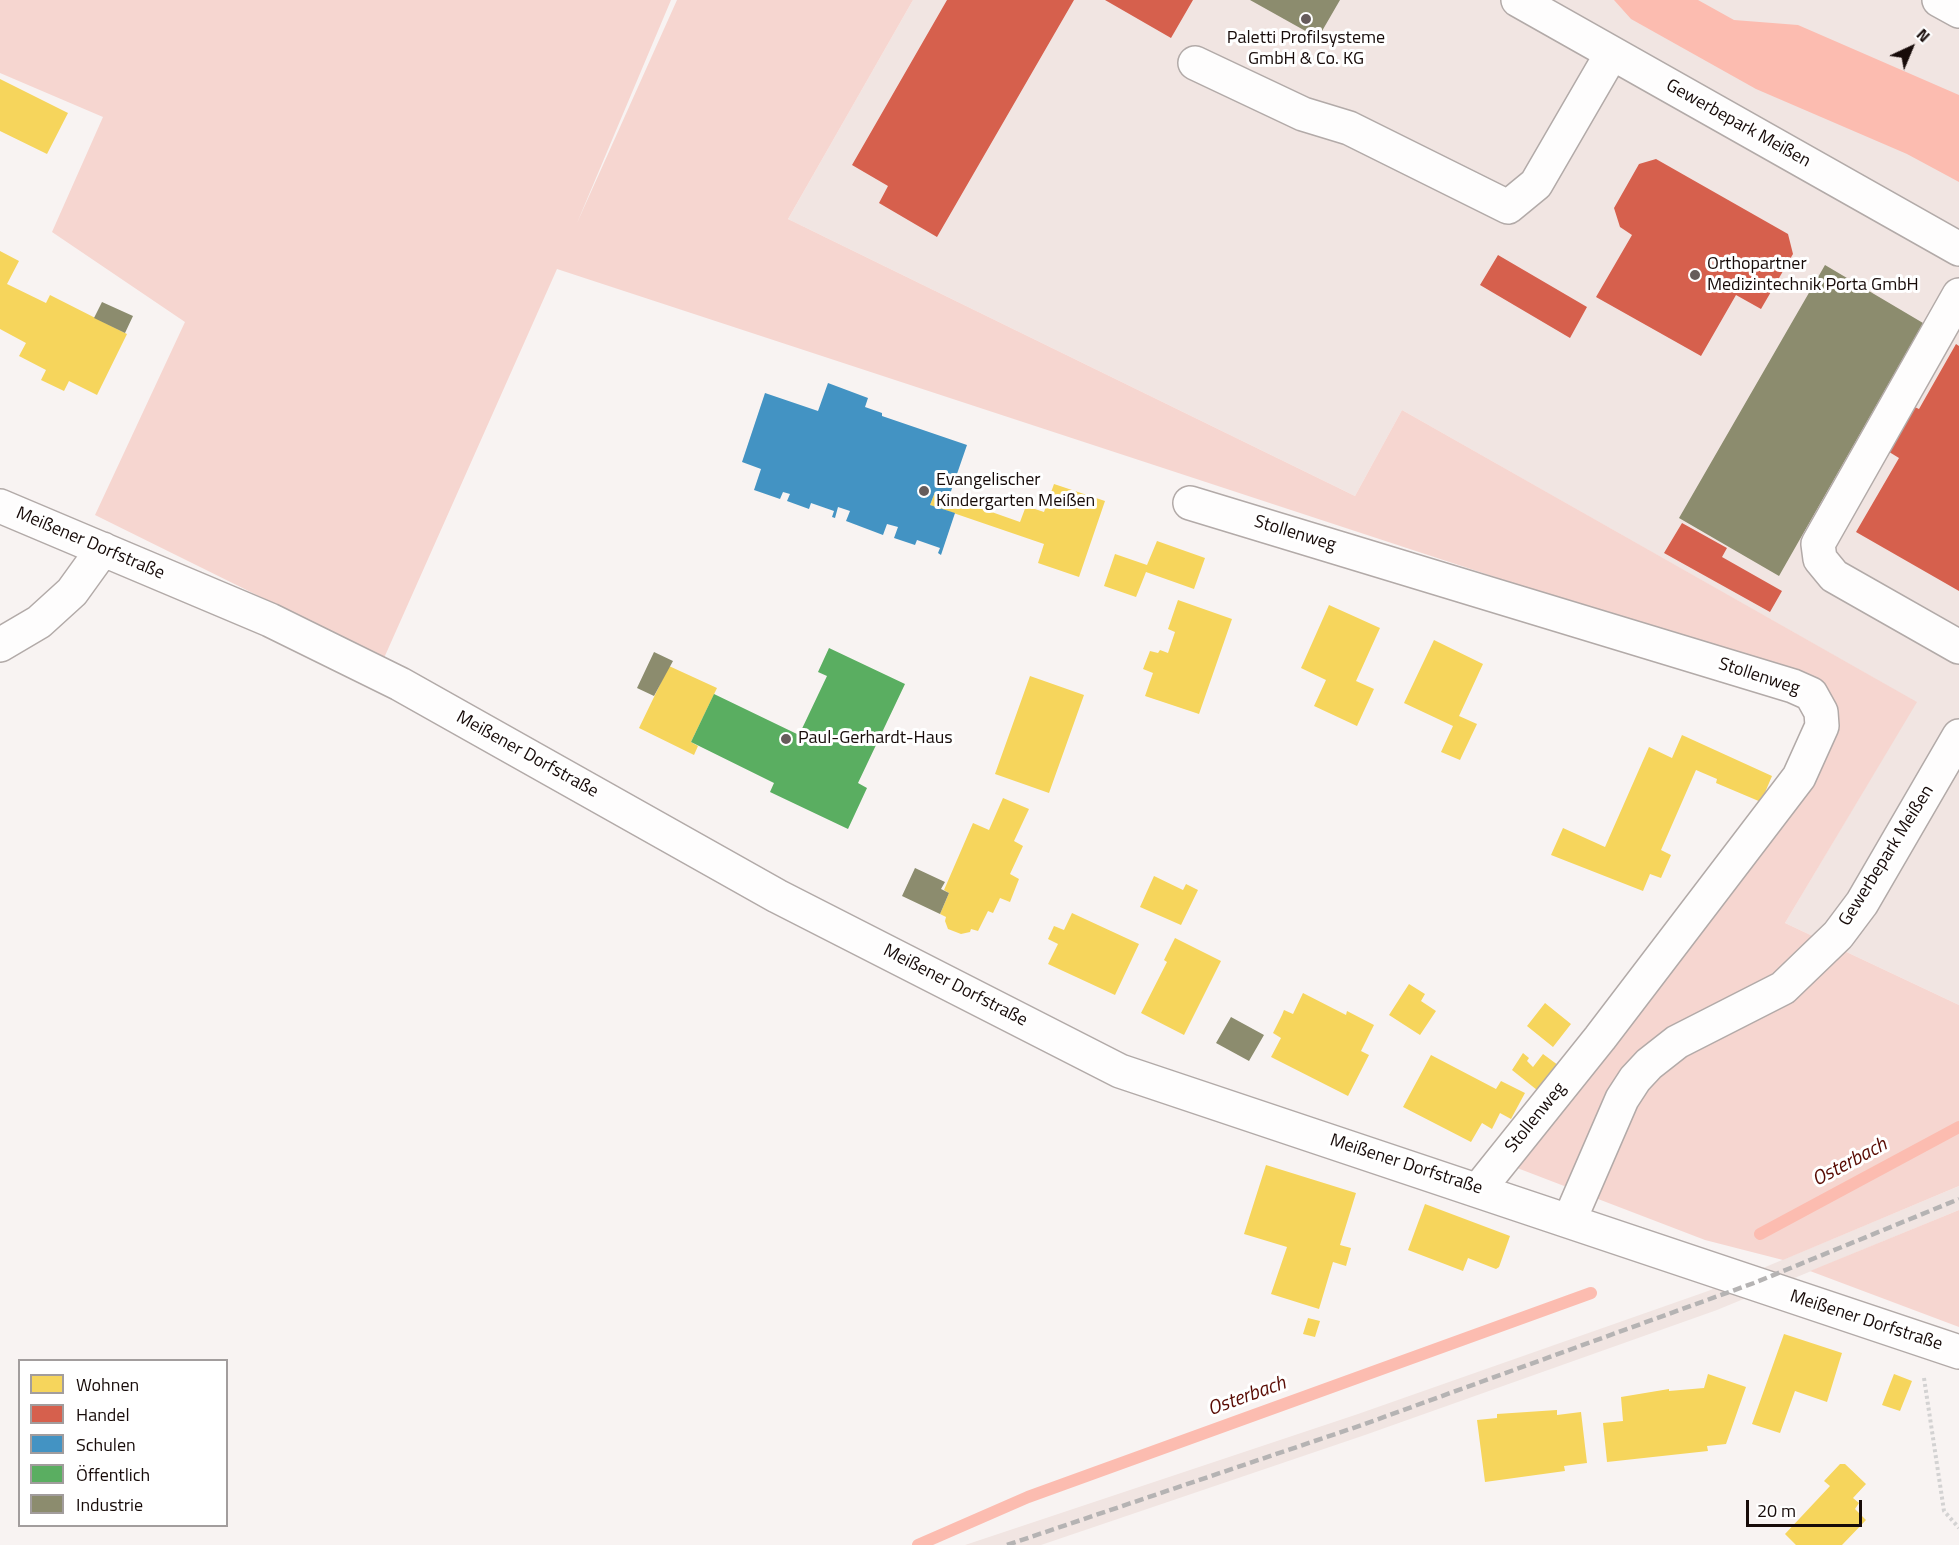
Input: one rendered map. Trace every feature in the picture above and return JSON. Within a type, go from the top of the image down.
[{"type":"street","name":"Gewerbepark Meißen","points":[[1518,0],[1959,249]]},
{"type":"street","points":[[1939,0],[1959,11]]},
{"type":"street","points":[[1196,63],[1303,114],[1349,128],[1508,207],[1536,184],[1612,53]]},
{"type":"street","points":[[1959,295],[1818,544],[1820,559],[1833,576],[1959,647]]},
{"type":"street","name":"Stollenweg","points":[[1190,503],[1793,686],[1811,694],[1821,712],[1822,726],[1799,777],[1600,1038],[1479,1189]]},
{"type":"street","name":"Meißener Dorfstraße","points":[[0,506],[270,620],[400,684],[777,896],[1120,1071],[1570,1219],[1959,1352]]},
{"type":"street","points":[[0,645],[39,622],[72,592],[103,549]]},
{"type":"street","name":"Gewerbepark Meißen","points":[[1570,1219],[1622,1099],[1635,1079],[1677,1042],[1783,988],[1838,935],[1862,903],[1959,736]]},
{"type":"path","points":[[1918,1338],[1944,1511],[1959,1528]]},
{"type":"shaded area","points":[[0,0],[671,0],[577,223],[677,0],[913,0],[788,219],[1355,496],[1402,410],[1917,702],[1785,923],[1959,1005],[1959,1186],[1783,1260],[1705,1240],[1512,1166],[1799,803],[1827,686],[557,269],[384,658],[95,515],[185,322],[52,232],[103,117],[0,73]]},
{"type":"shaded area","points":[[913,0],[1959,0],[1959,1005],[1785,923],[1916,702],[1402,410],[1355,496],[788,219]]},
{"type":"shaded area","points":[[1614,0],[1698,0],[1734,20],[1798,25],[1959,95],[1959,182],[1907,154],[1756,89],[1631,19]]},
{"type":"shaded area","points":[[1959,1186],[1959,1210],[1717,1310],[1365,1435],[1041,1545],[965,1545],[1358,1414],[1708,1291]]},
{"type":"shaded area","points":[[1959,1210],[1959,1327],[1810,1271]]},
{"type":"building: Wohnen","points":[[0,79],[68,113],[47,154],[0,131]]},
{"type":"building: Wohnen","points":[[0,251],[19,261],[7,284],[46,303],[50,295],[127,334],[97,395],[69,381],[64,391],[41,380],[46,370],[19,356],[26,343],[0,329]]},
{"type":"building: Wohnen","points":[[1054,484],[1105,501],[1079,577],[1038,563],[1044,544],[930,505],[935,492],[1020,522],[1026,506],[1044,512]]},
{"type":"building: Wohnen","points":[[1157,541],[1205,558],[1194,589],[1146,572],[1136,597],[1104,586],[1115,554],[1147,565]]},
{"type":"building: Wohnen","points":[[1178,600],[1232,619],[1199,714],[1145,696],[1153,673],[1143,669],[1150,651],[1158,653],[1160,650],[1168,653],[1175,632],[1168,629]]},
{"type":"building: Wohnen","points":[[1329,605],[1380,628],[1356,681],[1374,689],[1357,726],[1314,706],[1326,680],[1301,668]]},
{"type":"building: Wohnen","points":[[1434,640],[1483,664],[1459,716],[1477,724],[1460,760],[1441,752],[1453,726],[1404,703]]},
{"type":"building: Wohnen","points":[[669,666],[717,688],[691,742],[698,746],[694,755],[639,728]]},
{"type":"building: Wohnen","points":[[1030,676],[1084,695],[1049,793],[995,774]]},
{"type":"building: Wohnen","points":[[1682,735],[1772,776],[1761,802],[1716,783],[1717,779],[1696,770],[1661,850],[1671,855],[1661,878],[1650,874],[1643,891],[1551,855],[1563,828],[1605,847],[1649,747],[1672,758]]},
{"type":"building: Wohnen","points":[[1003,798],[1029,809],[1014,841],[1023,846],[1010,874],[1019,879],[1010,902],[1000,898],[993,913],[988,911],[978,931],[971,929],[970,932],[961,934],[948,929],[946,917],[940,914],[949,893],[944,890],[973,823],[989,830]]},
{"type":"building: Wohnen","points":[[1154,876],[1183,890],[1186,884],[1198,890],[1181,925],[1140,907]]},
{"type":"building: Wohnen","points":[[1072,913],[1139,944],[1115,995],[1048,964],[1058,944],[1048,939],[1054,926],[1064,930]]},
{"type":"building: Wohnen","points":[[1175,938],[1221,961],[1184,1035],[1141,1013],[1167,962],[1164,960]]},
{"type":"building: Wohnen","points":[[1409,984],[1425,994],[1421,1001],[1436,1011],[1420,1035],[1389,1015]]},
{"type":"building: Wohnen","points":[[1303,993],[1346,1015],[1347,1011],[1374,1025],[1361,1051],[1369,1055],[1348,1096],[1271,1057],[1281,1038],[1273,1033],[1284,1010],[1293,1014]]},
{"type":"building: Wohnen","points":[[1545,1003],[1571,1024],[1553,1047],[1527,1026]]},
{"type":"building: Wohnen","points":[[1523,1053],[1529,1058],[1527,1061],[1533,1067],[1543,1054],[1562,1068],[1542,1094],[1512,1070]]},
{"type":"building: Wohnen","points":[[1431,1055],[1496,1089],[1501,1081],[1525,1093],[1511,1119],[1500,1113],[1492,1129],[1482,1123],[1471,1142],[1403,1107]]},
{"type":"building: Wohnen","points":[[1266,1165],[1356,1193],[1340,1245],[1351,1248],[1346,1266],[1333,1262],[1319,1309],[1271,1294],[1287,1247],[1244,1234]]},
{"type":"building: Wohnen","points":[[1425,1204],[1510,1236],[1499,1267],[1496,1269],[1468,1258],[1463,1271],[1408,1250]]},
{"type":"building: Wohnen","points":[[1308,1318],[1320,1321],[1315,1337],[1303,1334]]},
{"type":"building: Wohnen","points":[[1784,1334],[1842,1353],[1827,1402],[1795,1391],[1780,1433],[1752,1424]]},
{"type":"building: Wohnen","points":[[1708,1374],[1746,1387],[1726,1444],[1707,1446],[1708,1451],[1607,1462],[1603,1423],[1623,1421],[1621,1397],[1669,1389],[1669,1391],[1704,1388]]},
{"type":"building: Wohnen","points":[[1894,1374],[1912,1381],[1900,1411],[1882,1405]]},
{"type":"building: Wohnen","points":[[1557,1410],[1557,1415],[1581,1412],[1587,1463],[1564,1466],[1565,1471],[1485,1482],[1477,1420],[1497,1418],[1497,1414]]},
{"type":"building: Wohnen","points":[[1840,1464],[1845,1464],[1866,1484],[1853,1498],[1859,1503],[1855,1509],[1866,1520],[1842,1545],[1796,1545],[1785,1534],[1830,1486],[1824,1481]]},
{"type":"building: Handel","points":[[947,0],[1074,0],[937,237],[879,203],[888,186],[852,165]]},
{"type":"building: Handel","points":[[1105,0],[1193,0],[1171,38]]},
{"type":"building: Handel","name":"Orthopartner Medizintechnik Porta GmbH","points":[[1656,159],[1788,234],[1793,254],[1761,309],[1736,295],[1701,356],[1596,297],[1632,235],[1620,227],[1614,208],[1639,164]]},
{"type":"building: Handel","points":[[1498,255],[1587,307],[1570,338],[1480,285]]},
{"type":"building: Handel","points":[[1956,344],[1959,346],[1959,591],[1856,532],[1899,458],[1881,447],[1906,403],[1919,409]]},
{"type":"building: Handel","points":[[1682,523],[1727,548],[1722,557],[1782,591],[1770,612],[1664,553]]},
{"type":"building: Schulen","points":[[828,383],[868,398],[865,407],[882,413],[882,416],[967,445],[949,497],[935,492],[930,505],[955,513],[941,555],[938,553],[940,548],[917,540],[915,545],[894,538],[898,527],[887,524],[883,535],[846,521],[850,511],[838,507],[835,518],[832,517],[834,511],[811,503],[809,509],[787,501],[790,494],[783,492],[780,499],[754,490],[761,469],[742,462],[765,393],[818,411]]},
{"type":"building: Öffentlich","name":"Paul-Gerhardt-Haus","points":[[829,648],[905,684],[858,783],[867,788],[848,829],[770,792],[774,783],[691,742],[714,694],[799,735],[827,676],[818,672]]},
{"type":"building: Industrie","name":"Paletti Profilsysteme GmbH & Co. KG","points":[[1250,0],[1340,0],[1318,38]]},
{"type":"building: Industrie","points":[[1825,265],[1923,323],[1779,576],[1679,518]]},
{"type":"building: Industrie","points":[[102,302],[133,316],[125,333],[94,318]]},
{"type":"building: Industrie","points":[[654,652],[673,661],[654,696],[637,688]]},
{"type":"building: Industrie","points":[[915,868],[945,882],[941,889],[949,893],[940,914],[902,896]]},
{"type":"building: Industrie","points":[[1231,1017],[1264,1035],[1249,1061],[1216,1043]]},
{"type":"waterway","name":"Osterbach","points":[[1760,1234],[1959,1127]]},
{"type":"waterway","name":"Osterbach","points":[[918,1545],[1028,1497],[1591,1293]]},
{"type":"railway","points":[[1007,1545],[1362,1425],[1754,1283],[1959,1199]]},
{"type":"place","name":"Paletti Profilsysteme GmbH & Co. KG","points":[[1306,19]]},
{"type":"place","name":"Orthopartner Medizintechnik Porta GmbH","points":[[1695,275]]},
{"type":"place","name":"Evangelischer Kindergarten Meißen","points":[[924,491]]},
{"type":"place","name":"Paul-Gerhardt-Haus","points":[[786,739]]}]
